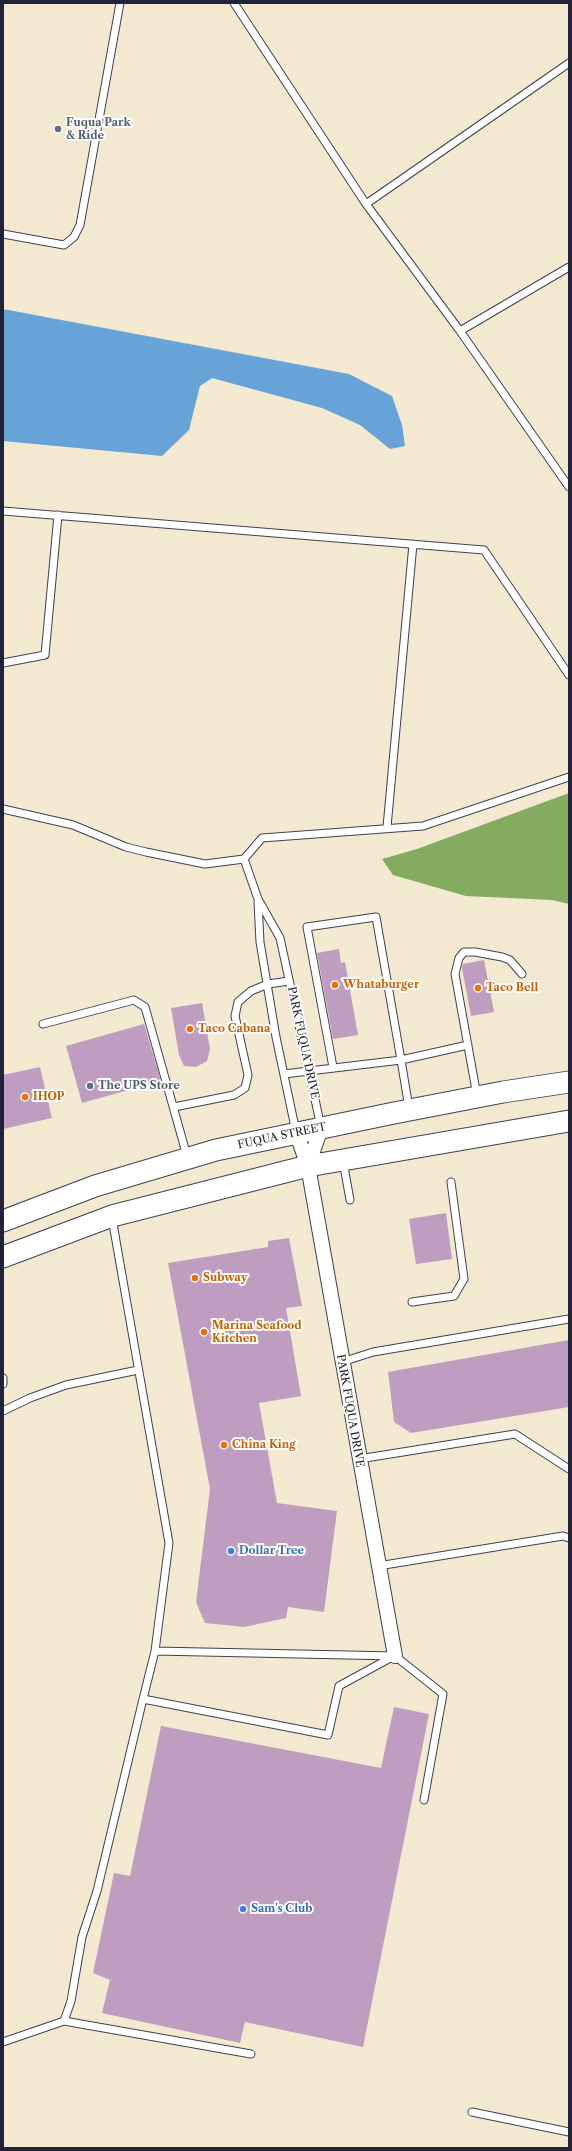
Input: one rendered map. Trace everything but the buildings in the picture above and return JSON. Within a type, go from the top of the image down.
[{"type":"main road","name":"FUQUA STREET","points":[[3,1221],[94,1186],[188,1158],[296,1132],[478,1096],[569,1082]]},
{"type":"main road","points":[[3,1257],[112,1216],[308,1166],[569,1121]]},
{"type":"main road","points":[[94,1186],[112,1216]]},
{"type":"street","name":"PARK FUQUA DRIVE","points":[[308,1166],[321,1128]]},
{"type":"street","name":"PARK FUQUA DRIVE","points":[[296,1132],[308,1166],[395,1656]]},
{"type":"lane","points":[[3,234],[64,245],[74,237],[80,225],[120,3]]},
{"type":"lane","points":[[234,3],[366,204],[460,331],[569,487]]},
{"type":"lane","points":[[366,204],[569,63]]},
{"type":"lane","points":[[460,331],[569,267]]},
{"type":"lane","points":[[3,511],[484,550],[569,675]]},
{"type":"lane","points":[[3,664],[45,655],[58,515]]},
{"type":"lane","points":[[387,827],[413,544]]},
{"type":"lane","points":[[3,809],[73,825],[126,847],[205,864],[244,859],[262,838],[387,827],[424,826],[569,778]]},
{"type":"lane","points":[[244,859],[258,899]]},
{"type":"lane","name":"PARK FUQUA DRIVE","points":[[258,899],[280,938],[321,1128]]},
{"type":"lane","name":"PARK FUQUA DRIVE","points":[[258,899],[260,942],[296,1132]]},
{"type":"lane","points":[[333,1067],[307,927],[376,917],[409,1110]]},
{"type":"lane","points":[[478,1096],[454,974],[459,958],[464,952],[475,952],[502,957],[510,960],[522,974]]},
{"type":"lane","points":[[174,1107],[234,1095],[245,1088],[248,1075],[235,1016],[238,1002],[251,991],[268,984],[289,981]]},
{"type":"lane","points":[[43,1024],[134,1000],[145,1007],[188,1158]]},
{"type":"lane","points":[[284,1074],[401,1060],[468,1045]]},
{"type":"lane","points":[[343,1160],[350,1200]]},
{"type":"lane","points":[[412,1302],[454,1296],[464,1279],[451,1182]]},
{"type":"lane","points":[[64,2021],[70,2002],[82,1938],[97,1891],[142,1699],[155,1651],[169,1543],[112,1216]]},
{"type":"lane","points":[[342,1362],[373,1352],[569,1319]]},
{"type":"lane","points":[[3,1411],[30,1398],[66,1385],[138,1370]]},
{"type":"lane","points":[[3,1378],[3,1384]]},
{"type":"lane","points":[[359,1459],[515,1434],[569,1469]]},
{"type":"lane","points":[[378,1566],[563,1536],[569,1538]]},
{"type":"lane","points":[[155,1651],[395,1656],[443,1694],[424,1800]]},
{"type":"lane","points":[[142,1699],[328,1735],[340,1686],[395,1656]]},
{"type":"lane","points":[[3,2042],[64,2021],[251,2054]]},
{"type":"lane","points":[[472,2112],[569,2132]]},
{"type":"green space","points":[[569,793],[569,904],[552,900],[466,896],[393,875],[382,859],[417,849]]},
{"type":"water","points":[[3,309],[349,374],[392,396],[402,425],[405,446],[390,449],[360,425],[322,408],[212,378],[200,386],[189,430],[162,456],[3,441]]},
{"type":"place","name":"Fuqua Park & Ride","points":[[58,129]]},
{"type":"place","name":"Whataburger","points":[[335,985]]},
{"type":"place","name":"Taco Bell","points":[[478,988]]},
{"type":"place","name":"Taco Cabana","points":[[190,1029]]},
{"type":"place","name":"The UPS Store","points":[[90,1086]]},
{"type":"place","name":"IHOP","points":[[25,1097]]},
{"type":"place","name":"Subway","points":[[195,1278]]},
{"type":"place","name":"Marina Seafood Kitchen","points":[[204,1332]]},
{"type":"place","name":"China King","points":[[224,1445]]},
{"type":"place","name":"Dollar Tree","points":[[231,1551]]},
{"type":"place","name":"Sam's Club","points":[[243,1909]]}]
